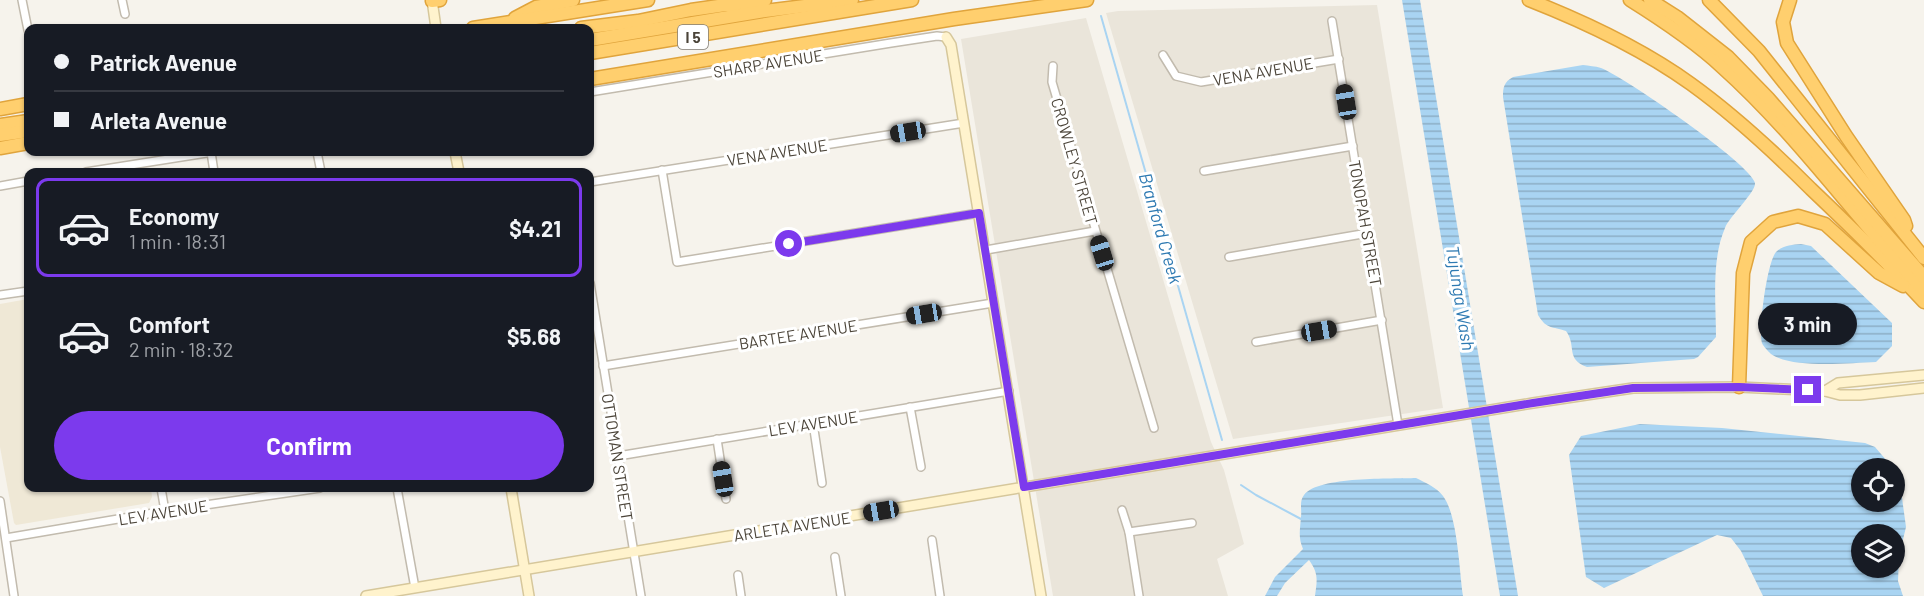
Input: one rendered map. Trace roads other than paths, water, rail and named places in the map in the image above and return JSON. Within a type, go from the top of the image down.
[{"type":"highway","points":[[503,24],[536,7],[573,0]]},
{"type":"highway","points":[[503,24],[648,0]]},
{"type":"highway","points":[[594,26],[639,21],[725,5],[739,0]]},
{"type":"highway","points":[[725,5],[743,5],[765,0]]},
{"type":"highway","points":[[594,39],[823,2],[852,0]]},
{"type":"highway","name":"I 5","points":[[594,52],[912,0]]},
{"type":"highway","points":[[594,78],[943,21],[1087,0]]},
{"type":"highway","points":[[1528,0],[1564,14],[1613,38],[1690,83],[1773,151],[1858,234],[1918,270]]},
{"type":"highway","points":[[1630,0],[1671,26],[1721,65],[1761,104],[1918,270]]},
{"type":"highway","points":[[1650,0],[1677,17],[1728,57],[1768,98],[1918,270]]},
{"type":"highway","points":[[1709,0],[1759,51],[1918,270]]},
{"type":"highway","points":[[1790,0],[1782,22],[1787,43],[1840,127],[1904,220],[1924,302]]},
{"type":"highway","points":[[0,109],[24,105]]},
{"type":"highway","points":[[0,125],[24,121]]},
{"type":"highway","points":[[0,135],[24,132]]},
{"type":"highway","points":[[0,148],[24,144]]},
{"type":"highway","points":[[1739,387],[1743,273],[1751,242],[1773,222],[1797,216],[1825,224],[1880,273],[1918,270]]},
{"type":"main road","points":[[435,0],[436,24]]},
{"type":"main road","points":[[946,37],[951,45],[986,250],[1041,596]]},
{"type":"main road","name":"ARLETA AVENUE","points":[[1825,391],[1838,383],[1924,375]]},
{"type":"main road","name":"ARLETA AVENUE","points":[[366,596],[1493,409],[1633,388],[1739,387],[1860,395],[1924,388]]},
{"type":"main road","points":[[513,492],[529,596]]},
{"type":"street","points":[[22,0],[27,24]]},
{"type":"street","points":[[122,0],[125,14]]},
{"type":"street","name":"TONOPAH STREET","points":[[1332,21],[1398,425]]},
{"type":"street","name":"SHARP AVENUE","points":[[594,91],[902,41],[937,36],[946,37]]},
{"type":"street","name":"VENA AVENUE","points":[[1163,56],[1176,76],[1201,82],[1339,58]]},
{"type":"street","name":"CROWLEY STREET","points":[[1053,66],[1052,82],[1154,428]]},
{"type":"street","name":"VENA AVENUE","points":[[594,181],[964,123]]},
{"type":"street","points":[[1203,171],[1353,146]]},
{"type":"street","points":[[126,168],[191,156]]},
{"type":"street","points":[[662,170],[677,262],[979,213]]},
{"type":"street","points":[[0,186],[24,182]]},
{"type":"street","points":[[986,250],[1095,231]]},
{"type":"street","points":[[1229,256],[1368,233]]},
{"type":"street","points":[[0,295],[24,292]]},
{"type":"street","name":"BARTEE AVENUE","points":[[603,366],[993,303]]},
{"type":"street","name":"OTTOMAN STREET","points":[[594,309],[641,596]]},
{"type":"street","points":[[1256,342],[1382,320]]},
{"type":"street","name":"LEV AVENUE","points":[[618,456],[1009,392]]},
{"type":"street","points":[[910,407],[921,467]]},
{"type":"street","points":[[813,423],[822,483]]},
{"type":"street","points":[[717,439],[726,499]]},
{"type":"street","points":[[162,492],[165,511]]},
{"type":"street","name":"LEV AVENUE","points":[[6,538],[293,492]]},
{"type":"street","points":[[398,492],[415,588]]},
{"type":"street","points":[[0,501],[14,596]]},
{"type":"street","points":[[1122,510],[1129,532],[1139,596]]},
{"type":"street","points":[[1129,532],[1192,523]]},
{"type":"street","points":[[932,540],[940,596]]},
{"type":"street","points":[[835,557],[841,596]]},
{"type":"street","points":[[738,575],[741,596]]},
{"type":"water","name":"Tujunga Wash","points":[[1402,0],[1420,0],[1518,596],[1500,596]]},
{"type":"water","points":[[1583,65],[1601,68],[1659,103],[1732,158],[1755,183],[1725,228],[1716,268],[1716,337],[1694,359],[1587,367],[1576,360],[1566,331],[1550,327],[1538,315],[1503,97],[1504,88],[1513,77]]},
{"type":"water","points":[[1801,244],[1811,246],[1892,323],[1892,346],[1876,362],[1821,364],[1792,362],[1780,359],[1763,346],[1762,312],[1773,258],[1782,248]]},
{"type":"water","points":[[1640,424],[1722,428],[1865,443],[1875,447],[1884,458],[1851,458],[1851,512],[1904,512],[1906,527],[1905,531],[1905,524],[1851,524],[1851,578],[1898,578],[1903,596],[1763,596],[1741,551],[1731,538],[1717,535],[1604,588],[1586,577],[1569,455],[1581,436]]},
{"type":"water","points":[[1416,478],[1437,490],[1448,505],[1455,530],[1463,596],[1315,596],[1316,577],[1309,560],[1285,583],[1277,596],[1265,596],[1275,577],[1303,549],[1300,533],[1301,503],[1304,495],[1324,484]]},
{"type":"waterway","name":"Branford Creek","points":[[1101,16],[1222,440]]},
{"type":"waterway","name":"Branford Creek","points":[[1241,485],[1301,519]]}]
